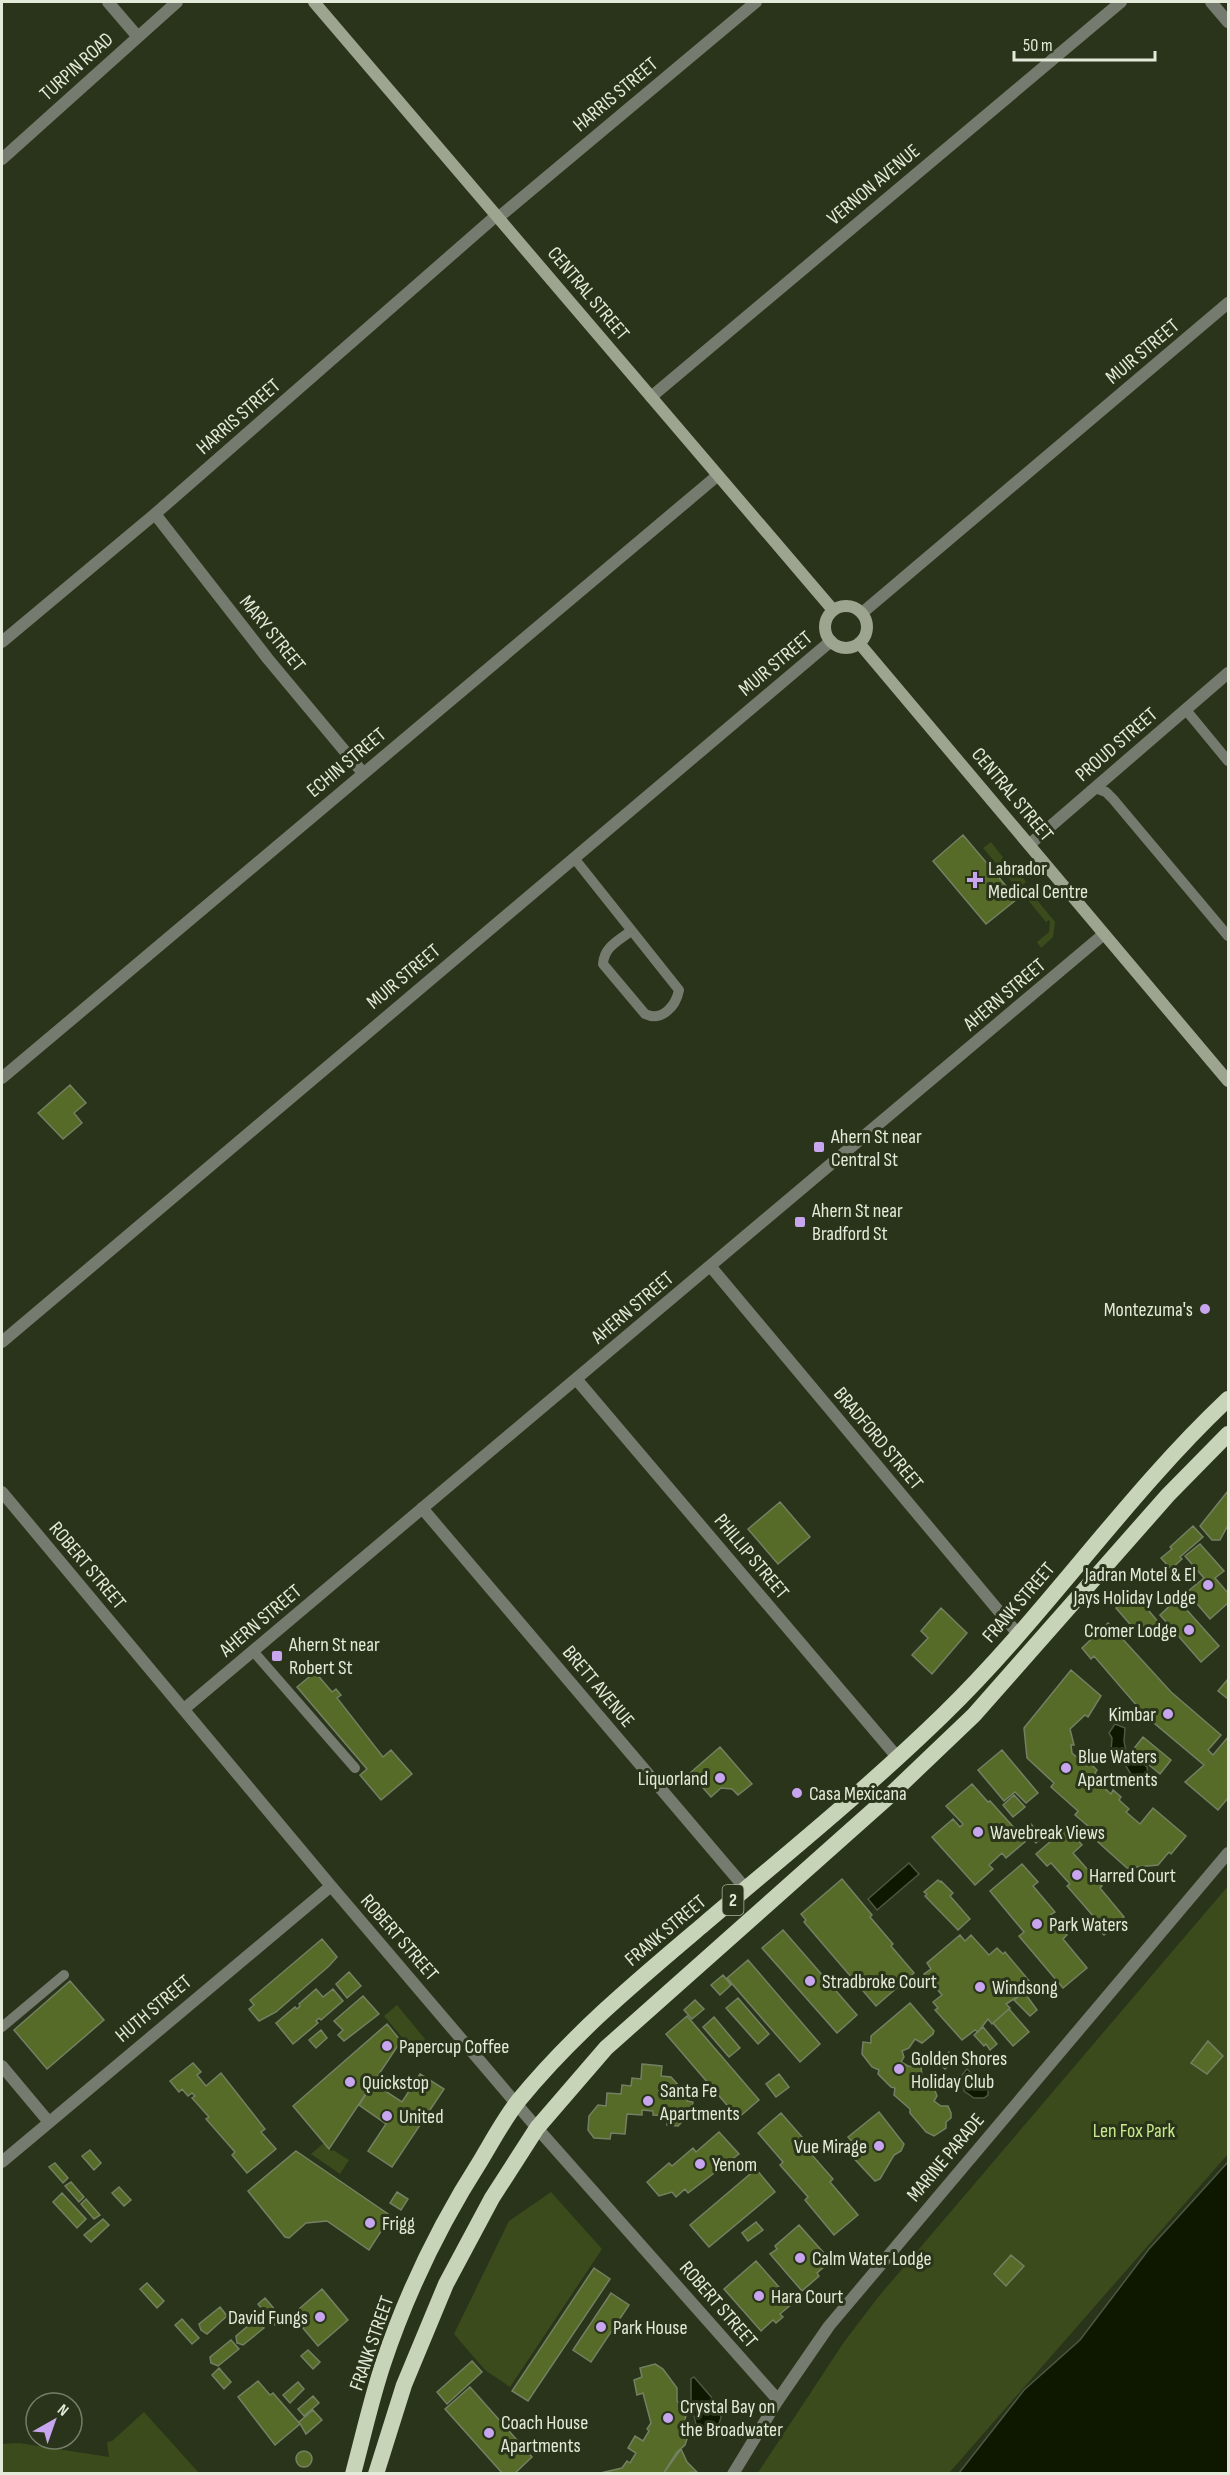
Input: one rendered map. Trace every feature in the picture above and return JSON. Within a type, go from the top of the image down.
[{"type":"highway","name":"FRANK STREET","points":[[353,2474],[381,2368],[430,2248],[459,2194],[517,2103],[556,2058],[618,1996],[898,1758],[946,1712],[1018,1634],[1162,1468],[1228,1399]]},
{"type":"highway","name":"2","points":[[376,2474],[404,2385],[446,2284],[492,2198],[537,2128],[606,2048],[904,1783],[974,1715],[1168,1495],[1228,1434]]},
{"type":"main road","name":"CENTRAL STREET","points":[[314,2],[833,610]]},
{"type":"main road","points":[[849,606],[862,613],[867,624],[859,643],[854,646],[841,647],[831,641],[827,635],[825,623],[833,610],[849,606]]},
{"type":"main road","name":"CENTRAL STREET","points":[[859,643],[1228,1081]]},
{"type":"street","points":[[108,2],[138,37]]},
{"type":"street","name":"TURPIN ROAD","points":[[2,159],[177,2]]},
{"type":"street","name":"HARRIS STREET","points":[[2,642],[155,514],[498,216],[756,2]]},
{"type":"street","name":"VERNON AVENUE","points":[[651,397],[1121,2]]},
{"type":"street","points":[[1211,2],[1228,22]]},
{"type":"street","name":"MUIR STREET","points":[[862,613],[1228,303]]},
{"type":"street","name":"ECHIN STREET","points":[[2,1078],[717,476]]},
{"type":"street","name":"MARY STREET","points":[[155,514],[268,659],[363,773]]},
{"type":"street","name":"MUIR STREET","points":[[2,1342],[831,641]]},
{"type":"street","name":"PROUD STREET","points":[[1030,844],[1228,673]]},
{"type":"street","name":"AHERN STREET","points":[[184,1709],[1104,934]]},
{"type":"street","name":"BRADFORD STREET","points":[[711,1267],[1018,1634]]},
{"type":"street","name":"PHILLIP STREET","points":[[577,1380],[898,1758]]},
{"type":"street","name":"ROBERT STREET","points":[[2,1492],[331,1886],[537,2128],[778,2400]]},
{"type":"street","name":"BRETT AVENUE","points":[[422,1508],[746,1889]]},
{"type":"street","name":"MARINE PARADE","points":[[733,2474],[778,2400],[829,2326],[1228,1853]]},
{"type":"street","name":"HUTH STREET","points":[[2,2162],[48,2121],[331,1886]]},
{"type":"street","points":[[2,2066],[48,2121]]},
{"type":"lane","points":[[1186,710],[1228,761]]},
{"type":"lane","points":[[1095,788],[1106,792],[1118,803],[1228,936]]},
{"type":"lane","points":[[574,858],[679,990],[677,1001],[660,1016],[651,1017],[645,1014],[603,964],[607,949],[631,931]]},
{"type":"lane","points":[[253,1651],[355,1768]]},
{"type":"lane","points":[[2,2027],[64,1975]]},
{"type":"green space","points":[[991,842],[1009,865],[1012,863],[1026,882],[1018,889],[983,848]]},
{"type":"green space","points":[[1028,889],[1055,922],[1053,937],[1041,948],[1037,942],[1049,932],[1050,922],[1049,920],[1046,922],[1022,893]]},
{"type":"green space","name":"Len Fox Park","points":[[1228,1886],[1228,2154],[949,2473],[757,2474],[844,2342],[879,2296]]},
{"type":"green space","points":[[397,2005],[425,2039],[419,2048],[405,2041],[384,2016]]},
{"type":"green space","points":[[324,2143],[331,2151],[349,2160],[340,2174],[311,2154]]},
{"type":"green space","points":[[551,2192],[602,2249],[510,2387],[485,2370],[454,2334],[509,2221]]},
{"type":"green space","points":[[144,2412],[199,2473],[2,2473],[2,2444],[24,2444],[24,2451],[70,2451],[109,2457],[107,2442],[112,2441]]},
{"type":"shaded area","points":[[1115,1724],[1125,1728],[1126,1751],[1147,1767],[1148,1774],[1143,1779],[1132,1776],[1123,1761],[1111,1751],[1112,1738],[1109,1733]]},
{"type":"shaded area","points":[[909,1863],[919,1874],[877,1910],[868,1899]]},
{"type":"shaded area","points":[[967,2069],[988,2090],[988,2095],[984,2098],[974,2098],[964,2091],[962,2075]]},
{"type":"shaded area","points":[[1228,2162],[1228,2473],[959,2473],[1024,2390],[1080,2340],[1149,2249]]},
{"type":"shaded area","points":[[694,2377],[720,2407],[721,2418],[713,2430],[703,2431],[697,2428],[694,2416],[689,2412],[691,2379]]},
{"type":"building","name":"Labrador Medical Centre","points":[[963,835],[1017,899],[986,924],[933,861]]},
{"type":"building","points":[[70,1085],[86,1103],[74,1113],[82,1123],[63,1139],[38,1113]]},
{"type":"building","points":[[1228,1491],[1228,1525],[1220,1540],[1212,1540],[1200,1526]]},
{"type":"building","points":[[780,1502],[810,1537],[778,1564],[748,1529]]},
{"type":"building","points":[[1193,1526],[1203,1537],[1180,1557],[1182,1559],[1171,1569],[1161,1558]]},
{"type":"building","name":"Jadran Motel & El Jays Holiday Lodge","points":[[1200,1544],[1224,1571],[1215,1578],[1228,1593],[1228,1603],[1210,1619],[1187,1592],[1204,1578],[1185,1556]]},
{"type":"building","points":[[1134,1593],[1159,1623],[1146,1634],[1139,1626],[1135,1630],[1116,1608]]},
{"type":"building","name":"Cromer Lodge","points":[[1177,1599],[1219,1646],[1201,1662],[1160,1615]]},
{"type":"building","points":[[941,1608],[967,1633],[932,1674],[912,1655],[928,1638],[921,1631]]},
{"type":"building","name":"Kimbar","points":[[1108,1623],[1171,1692],[1221,1735],[1208,1750],[1213,1755],[1228,1737],[1228,1798],[1218,1810],[1185,1782],[1204,1765],[1149,1719],[1145,1721],[1136,1710],[1138,1707],[1094,1656],[1091,1659],[1082,1648]]},
{"type":"building","name":"Blue Waters Apartments","points":[[1071,1670],[1101,1696],[1088,1717],[1085,1715],[1070,1729],[1074,1745],[1071,1745],[1072,1753],[1087,1766],[1090,1763],[1097,1770],[1095,1773],[1105,1781],[1101,1785],[1111,1794],[1113,1790],[1121,1797],[1119,1800],[1129,1809],[1126,1812],[1140,1824],[1153,1808],[1186,1836],[1158,1865],[1127,1868],[1098,1842],[1102,1838],[1075,1815],[1078,1811],[1051,1787],[1054,1783],[1027,1758],[1024,1728]]},
{"type":"building","points":[[315,1672],[332,1692],[336,1689],[341,1695],[337,1698],[383,1757],[391,1750],[412,1774],[381,1800],[360,1775],[367,1769],[297,1687]]},
{"type":"building","points":[[1228,1679],[1228,1699],[1218,1691]]},
{"type":"building","points":[[1143,1737],[1171,1760],[1160,1774],[1132,1751]]},
{"type":"building","points":[[720,1747],[752,1784],[738,1795],[732,1789],[721,1788],[711,1797],[690,1773]]},
{"type":"building","points":[[1002,1750],[1038,1793],[1026,1803],[1015,1792],[1004,1801],[978,1770]]},
{"type":"building","name":"Wavebreak Views","points":[[972,1784],[1026,1841],[1006,1858],[1002,1853],[989,1865],[993,1869],[975,1885],[932,1837],[953,1819],[960,1827],[963,1824],[946,1806]]},
{"type":"building","points":[[1014,1795],[1025,1807],[1013,1817],[1003,1805]]},
{"type":"building","points":[[1031,1824],[1042,1837],[1036,1843],[1025,1830]]},
{"type":"building","name":"Harred Court","points":[[1067,1827],[1082,1845],[1073,1853],[1102,1886],[1100,1888],[1124,1917],[1104,1935],[1090,1920],[1094,1917],[1067,1886],[1070,1884],[1051,1863],[1047,1866],[1036,1854]]},
{"type":"building","name":"Park Waters","points":[[1022,1864],[1038,1882],[1033,1886],[1055,1912],[1050,1915],[1067,1935],[1063,1939],[1087,1968],[1063,1988],[1019,1936],[1024,1932],[990,1891]]},
{"type":"building","points":[[842,1879],[872,1915],[870,1917],[893,1944],[891,1946],[914,1973],[876,2006],[804,1922],[806,1920],[801,1914]]},
{"type":"building","points":[[938,1880],[953,1893],[950,1896],[970,1919],[958,1930],[925,1896],[927,1894],[924,1892]]},
{"type":"building","name":"Stradbroke Court","points":[[783,1930],[857,2015],[837,2033],[762,1948]]},
{"type":"building","name":"Windsong","points":[[960,1935],[965,1941],[971,1935],[989,1955],[997,1948],[1003,1954],[1005,1952],[1030,1982],[1018,1993],[1020,1995],[1006,2004],[1010,2008],[992,2024],[988,2019],[978,2032],[975,2030],[962,2040],[935,2010],[938,2008],[933,2002],[942,1995],[924,1974],[931,1969],[927,1963]]},
{"type":"building","points":[[322,1939],[337,1957],[276,2012],[259,2021],[249,2009],[254,2005],[250,2000]]},
{"type":"building","points":[[748,1960],[820,2044],[800,2062],[727,1978]]},
{"type":"building","points":[[349,1972],[361,1986],[347,1998],[336,1984]]},
{"type":"building","points":[[723,1975],[731,1985],[720,1995],[711,1985]]},
{"type":"building","points":[[70,1981],[104,2020],[47,2069],[14,2030]]},
{"type":"building","points":[[316,1989],[323,1997],[333,1989],[343,2001],[321,2020],[319,2018],[316,2021],[318,2023],[293,2044],[276,2023],[295,2007],[297,2009],[299,2004]]},
{"type":"building","points":[[1024,1992],[1037,2010],[1030,2016],[1014,2000]]},
{"type":"building","points":[[363,1996],[379,2014],[344,2041],[338,2035],[343,2030],[334,2021]]},
{"type":"building","points":[[738,1998],[769,2034],[758,2044],[726,2008]]},
{"type":"building","points":[[695,2000],[704,2009],[692,2019],[684,2010]]},
{"type":"building","name":"Golden Shores Holiday Club","points":[[910,2003],[934,2031],[922,2043],[915,2039],[909,2048],[902,2051],[904,2057],[901,2062],[908,2066],[921,2067],[920,2087],[934,2088],[937,2096],[934,2101],[941,2106],[948,2106],[951,2113],[951,2118],[946,2122],[946,2128],[934,2136],[926,2132],[910,2113],[910,2109],[894,2095],[895,2088],[878,2074],[879,2070],[872,2067],[862,2054],[863,2042],[871,2043],[871,2036]]},
{"type":"building","points":[[1009,2009],[1029,2032],[1013,2046],[993,2023]]},
{"type":"building","points":[[687,2016],[759,2100],[738,2118],[666,2034]]},
{"type":"building","points":[[714,2017],[740,2048],[729,2057],[703,2027]]},
{"type":"building","points":[[387,2024],[401,2041],[329,2149],[293,2106]]},
{"type":"building","points":[[983,2027],[997,2044],[990,2050],[974,2035]]},
{"type":"building","points":[[321,2030],[327,2038],[316,2048],[309,2040]]},
{"type":"building","points":[[1208,2041],[1223,2056],[1207,2074],[1191,2063]]},
{"type":"building","points":[[949,2052],[956,2059],[945,2069],[938,2062]]},
{"type":"building","points":[[193,2063],[201,2072],[197,2075],[206,2086],[221,2073],[265,2129],[261,2132],[276,2149],[247,2173],[232,2155],[235,2152],[206,2119],[209,2117],[192,2098],[195,2096],[192,2093],[188,2096],[182,2089],[179,2092],[170,2081]]},
{"type":"building","name":"Santa Fe Apartments","points":[[642,2064],[662,2066],[661,2076],[671,2077],[680,2087],[679,2095],[687,2096],[687,2101],[693,2102],[692,2107],[696,2108],[696,2120],[685,2119],[678,2126],[667,2125],[668,2116],[653,2115],[653,2111],[642,2110],[642,2115],[627,2114],[625,2134],[611,2133],[610,2139],[594,2138],[588,2130],[589,2116],[598,2105],[606,2106],[607,2093],[621,2094],[622,2085],[631,2086],[632,2078],[641,2079]]},
{"type":"building","points":[[420,2074],[444,2089],[392,2167],[368,2151],[386,2124],[359,2105],[373,2083],[402,2102]]},
{"type":"building","points":[[779,2074],[789,2087],[776,2097],[766,2084]]},
{"type":"building","name":"Vue Mirage","points":[[879,2112],[904,2144],[901,2151],[894,2155],[880,2179],[875,2181],[847,2151],[855,2145],[848,2137]]},
{"type":"building","points":[[781,2113],[809,2145],[805,2147],[833,2179],[830,2182],[858,2215],[834,2235],[805,2200],[808,2197],[780,2165],[783,2162],[758,2133]]},
{"type":"building","name":"Yenom","points":[[719,2132],[739,2154],[688,2193],[685,2189],[676,2197],[672,2192],[659,2196],[647,2182],[669,2163],[672,2166],[693,2148],[696,2152]]},
{"type":"building","points":[[90,2150],[101,2163],[94,2170],[82,2156]]},
{"type":"building","points":[[296,2151],[391,2216],[369,2250],[327,2221],[306,2223],[289,2238],[285,2237],[248,2191]]},
{"type":"building","points":[[55,2163],[68,2178],[63,2183],[49,2167]]},
{"type":"building","points":[[756,2169],[775,2192],[709,2247],[690,2225]]},
{"type":"building","points":[[71,2182],[84,2197],[79,2202],[65,2186]]},
{"type":"building","points":[[119,2187],[131,2200],[124,2206],[112,2193]]},
{"type":"building","points":[[397,2192],[408,2199],[401,2210],[390,2203]]},
{"type":"building","points":[[62,2193],[86,2219],[77,2228],[53,2202]]},
{"type":"building","points":[[86,2199],[100,2215],[94,2219],[81,2204]]},
{"type":"building","points":[[103,2219],[109,2225],[91,2242],[84,2235]]},
{"type":"building","points":[[756,2222],[763,2230],[748,2241],[742,2233]]},
{"type":"building","name":"Calm Water Lodge","points":[[799,2225],[831,2261],[802,2291],[770,2254],[777,2249],[775,2246]]},
{"type":"building","points":[[1011,2255],[1024,2266],[1006,2286],[994,2274]]},
{"type":"building","name":"Hara Court","points":[[756,2261],[793,2303],[780,2314],[783,2317],[776,2323],[773,2320],[761,2331],[724,2289]]},
{"type":"building","points":[[594,2268],[610,2279],[528,2401],[512,2391]]},
{"type":"building","points":[[147,2283],[164,2301],[157,2308],[140,2289]]},
{"type":"building","name":"David Fungs","points":[[322,2289],[348,2320],[318,2346],[292,2315]]},
{"type":"building","name":"Park House","points":[[611,2293],[629,2305],[591,2362],[573,2350]]},
{"type":"building","points":[[265,2298],[282,2318],[275,2325],[258,2304]]},
{"type":"building","points":[[220,2307],[227,2316],[207,2334],[201,2330],[199,2324]]},
{"type":"building","points":[[182,2319],[199,2338],[192,2344],[175,2325]]},
{"type":"building","points":[[256,2319],[264,2328],[243,2345],[237,2343],[236,2336]]},
{"type":"building","points":[[231,2340],[239,2349],[218,2366],[211,2363],[210,2357]]},
{"type":"building","points":[[308,2350],[320,2362],[313,2369],[301,2356]]},
{"type":"building","points":[[472,2361],[482,2372],[447,2404],[437,2392]]},
{"type":"building","name":"Crystal Bay on the Broadwater","points":[[655,2364],[663,2369],[677,2388],[677,2401],[686,2415],[685,2445],[677,2452],[663,2474],[596,2474],[622,2468],[627,2461],[630,2463],[636,2453],[628,2448],[635,2436],[643,2441],[649,2431],[647,2429],[651,2423],[643,2393],[637,2395],[634,2380],[642,2377],[640,2368]]},
{"type":"building","points":[[219,2368],[231,2382],[224,2389],[212,2375]]},
{"type":"building","points":[[258,2381],[270,2395],[273,2393],[300,2424],[275,2445],[238,2397]]},
{"type":"building","points":[[298,2382],[304,2389],[290,2403],[283,2395]]},
{"type":"building","name":"Coach House Apartments","points":[[470,2387],[532,2457],[514,2474],[503,2474],[445,2409]]},
{"type":"building","points":[[313,2396],[319,2403],[304,2416],[298,2409]]},
{"type":"building","points":[[313,2410],[322,2420],[306,2434],[299,2422]]},
{"type":"building","points":[[681,2449],[687,2462],[697,2472],[663,2474]]},
{"type":"building","points":[[304,2451],[310,2453],[312,2459],[310,2465],[304,2467],[298,2465],[296,2459],[298,2453]]},
{"type":"place","name":"Labrador Medical Centre","points":[[975,880]]},
{"type":"place","name":"Ahern St near Central St","points":[[819,1147]]},
{"type":"place","name":"Ahern St near Bradford St","points":[[800,1222]]},
{"type":"place","name":"Montezuma's","points":[[1205,1309]]},
{"type":"place","name":"Jadran Motel & El Jays Holiday Lodge","points":[[1208,1585]]},
{"type":"place","name":"Cromer Lodge","points":[[1189,1630]]},
{"type":"place","name":"Ahern St near Robert St","points":[[277,1656]]},
{"type":"place","name":"Kimbar","points":[[1168,1714]]},
{"type":"place","name":"Blue Waters Apartments","points":[[1066,1768]]},
{"type":"place","name":"Liquorland","points":[[720,1778]]},
{"type":"place","name":"Casa Mexicana","points":[[797,1793]]},
{"type":"place","name":"Wavebreak Views","points":[[978,1832]]},
{"type":"place","name":"Harred Court","points":[[1077,1875]]},
{"type":"place","name":"Park Waters","points":[[1037,1924]]},
{"type":"place","name":"Stradbroke Court","points":[[810,1981]]},
{"type":"place","name":"Windsong","points":[[980,1987]]},
{"type":"place","name":"Papercup Coffee","points":[[387,2046]]},
{"type":"place","name":"Golden Shores Holiday Club","points":[[899,2069]]},
{"type":"place","name":"Quickstop","points":[[350,2082]]},
{"type":"place","name":"Santa Fe Apartments","points":[[648,2101]]},
{"type":"place","name":"United","points":[[387,2116]]},
{"type":"place","name":"Vue Mirage","points":[[879,2146]]},
{"type":"place","name":"Yenom","points":[[700,2164]]},
{"type":"place","name":"Frigg","points":[[370,2223]]},
{"type":"place","name":"Calm Water Lodge","points":[[800,2258]]},
{"type":"place","name":"Hara Court","points":[[759,2296]]},
{"type":"place","name":"David Fungs","points":[[320,2317]]},
{"type":"place","name":"Park House","points":[[601,2327]]},
{"type":"place","name":"Crystal Bay on the Broadwater","points":[[668,2418]]},
{"type":"place","name":"Coach House Apartments","points":[[489,2433]]}]
